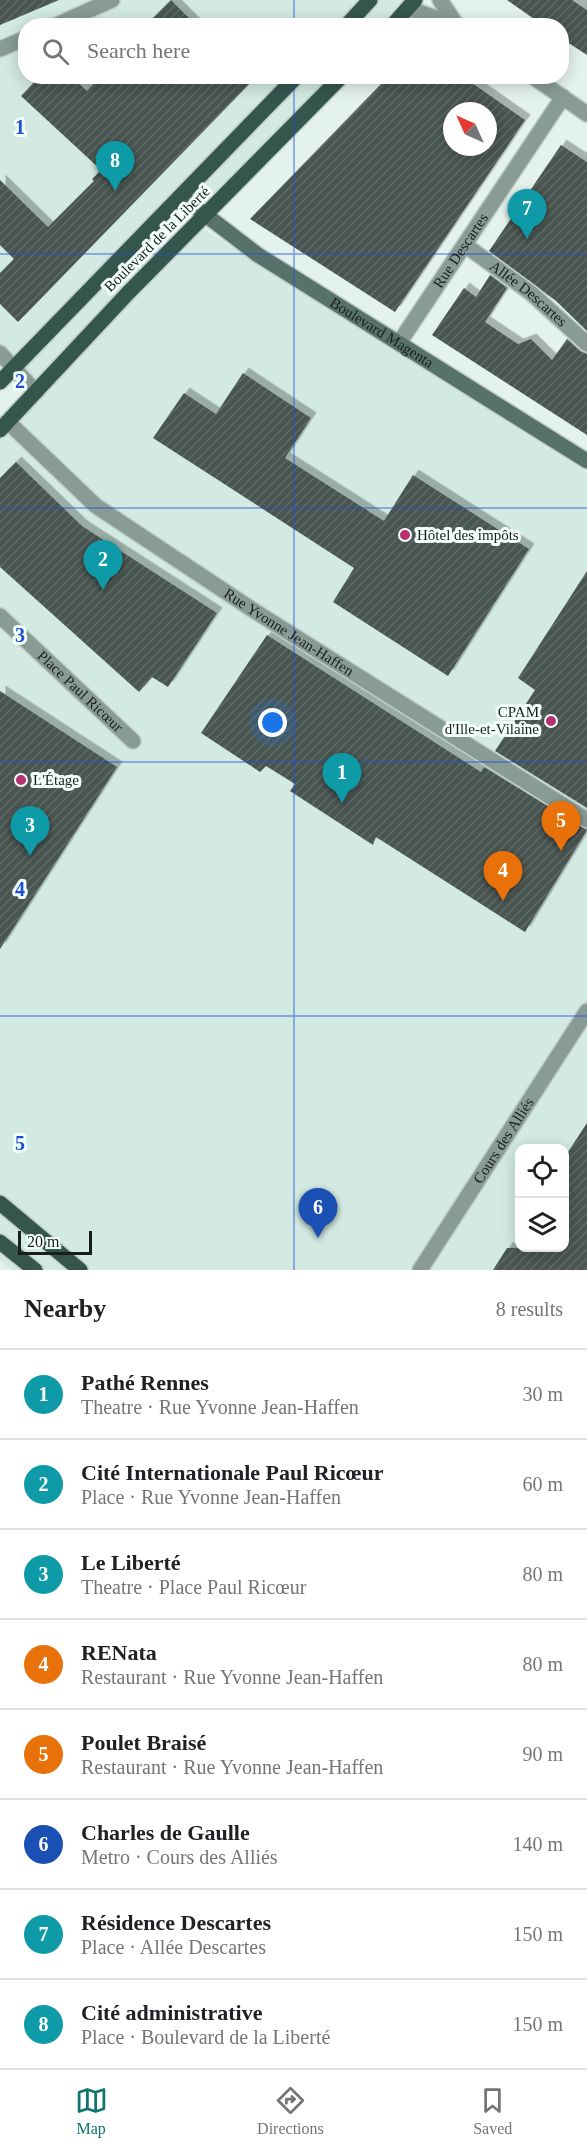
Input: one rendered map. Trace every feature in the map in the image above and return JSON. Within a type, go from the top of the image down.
[{"type":"main road","points":[[353,18],[370,0]]},
{"type":"main road","points":[[397,18],[407,3]]},
{"type":"main road","name":"Boulevard de la Liberté","points":[[0,382],[289,84]]},
{"type":"main road","name":"Boulevard de la Liberté","points":[[4,426],[128,293],[334,84]]},
{"type":"main road","name":"Boulevard Magenta","points":[[181,196],[258,255],[587,461]]},
{"type":"main road","points":[[0,1203],[80,1270]]},
{"type":"main road","points":[[0,1242],[26,1267]]},
{"type":"street","points":[[72,18],[112,0]]},
{"type":"street","points":[[440,0],[452,18]]},
{"type":"street","points":[[407,3],[441,18]]},
{"type":"street","points":[[0,49],[18,41]]},
{"type":"street","points":[[544,84],[587,114]]},
{"type":"street","name":"Rue Descartes","points":[[399,343],[563,97]]},
{"type":"street","name":"Allée Descartes","points":[[465,245],[531,293],[587,344]]},
{"type":"street","points":[[0,353],[36,392]]},
{"type":"street","name":"Rue Yvonne Jean-Haffen","points":[[4,426],[96,506],[256,612],[587,820]]},
{"type":"street","name":"Place Paul Ricœur","points":[[0,616],[133,741]]},
{"type":"street","name":"Cours des Alliés","points":[[420,1270],[587,1011]]},
{"type":"shaded area","points":[[0,0],[403,0],[386,18],[18,18],[18,84],[322,84],[191,221],[587,473],[587,1270],[12,1270],[0,1260],[0,416],[36,378],[7,352],[0,341]]},
{"type":"building","points":[[0,0],[59,0],[0,25]]},
{"type":"building","points":[[171,0],[189,18],[153,18]]},
{"type":"building","points":[[507,0],[572,0],[587,10],[587,55],[569,43],[569,18],[533,18]]},
{"type":"building","points":[[32,84],[80,84],[87,91],[93,84],[249,84],[18,322],[0,304],[0,273],[14,259],[0,245],[0,180],[48,227],[94,181],[92,179],[101,170],[21,96]]},
{"type":"building","points":[[381,84],[473,84],[525,120],[395,312],[250,219]]},
{"type":"building","points":[[561,145],[587,162],[587,331],[556,301],[489,251]]},
{"type":"building","points":[[490,275],[507,288],[485,322],[518,344],[531,339],[552,360],[567,339],[587,354],[587,435],[432,335],[464,288],[476,297]]},
{"type":"building","name":"Hôtel des impôts","points":[[243,373],[311,418],[285,458],[384,521],[413,475],[529,549],[448,676],[333,602],[354,568],[153,438],[184,393],[216,414]]},
{"type":"building","points":[[16,462],[82,526],[217,613],[168,687],[152,677],[139,692],[0,567],[0,478]]},
{"type":"building","points":[[587,571],[587,808],[495,751],[535,690],[518,678]]},
{"type":"building","points":[[267,635],[481,772],[484,767],[587,830],[525,932],[376,837],[373,845],[290,791],[295,784],[266,766],[260,772],[201,733]]},
{"type":"building","points":[[0,691],[117,767],[0,949]]},
{"type":"building","points":[[587,1123],[587,1270],[493,1270],[507,1248],[515,1248],[515,1252],[569,1252],[569,1150]]},
{"type":"place","name":"Cité administrative","points":[[115,191]]},
{"type":"place","name":"Résidence Descartes","points":[[527,239]]},
{"type":"place","name":"Hôtel des impôts","points":[[405,535]]},
{"type":"place","name":"Cité Internationale Paul Ricœur","points":[[103,590]]},
{"type":"place","name":"CPAM d'Ille-et-Vilaine","points":[[551,721]]},
{"type":"place","name":"L'Étage","points":[[21,780]]},
{"type":"place","name":"Pathé Rennes","points":[[342,803]]},
{"type":"place","name":"Poulet Braisé","points":[[561,851]]},
{"type":"place","name":"Le Liberté","points":[[30,856]]},
{"type":"place","name":"RENata","points":[[503,901]]},
{"type":"place","name":"Charles de Gaulle","points":[[318,1238]]}]
